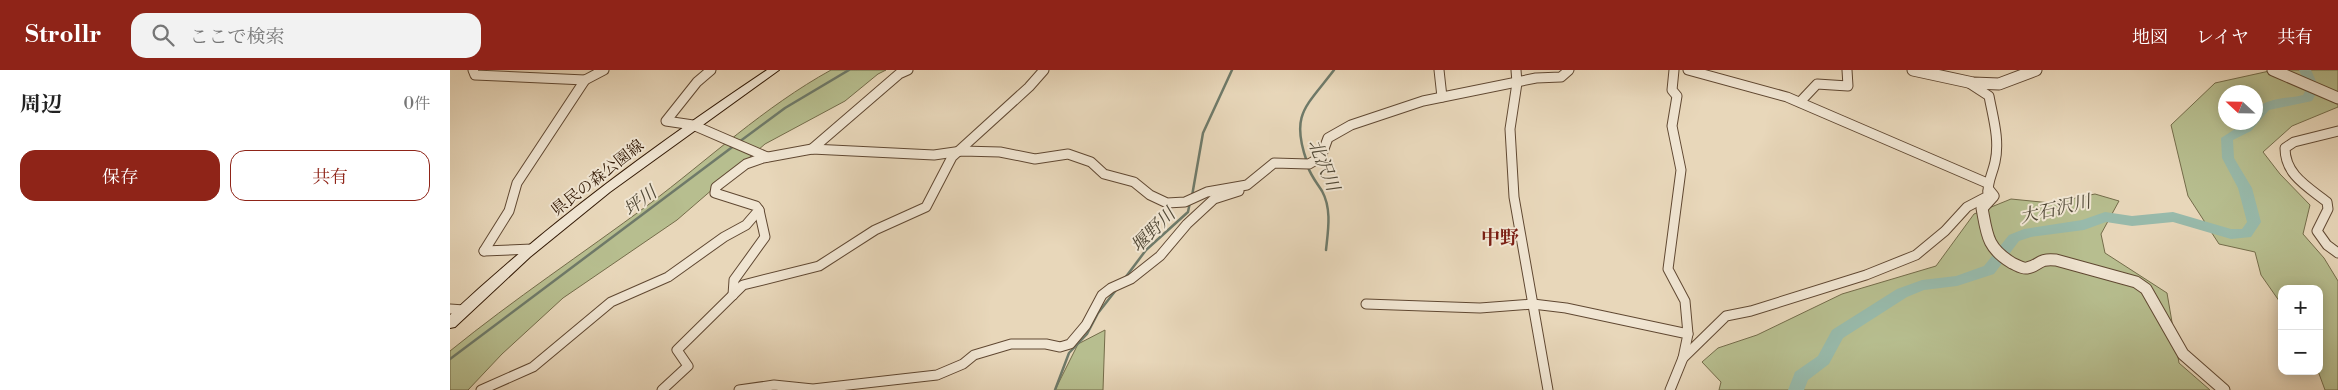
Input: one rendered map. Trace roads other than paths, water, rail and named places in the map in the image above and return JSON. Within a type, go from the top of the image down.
[{"type":"main road","name":"県民の森公園線","points":[[450,323],[532,249],[586,204],[693,125],[774,70]]},
{"type":"street","points":[[473,70],[475,75],[585,80]]},
{"type":"street","points":[[532,249],[484,251],[509,211],[517,184],[585,80],[604,70]]},
{"type":"street","points":[[697,82],[698,70]]},
{"type":"street","points":[[711,70],[697,82],[666,121],[693,125],[727,138],[767,158]]},
{"type":"street","points":[[812,149],[899,74],[908,70]]},
{"type":"street","points":[[662,390],[688,366],[677,350],[743,285],[819,266],[875,230],[926,207],[952,158],[962,151],[1029,87],[1044,70]]},
{"type":"street","points":[[1439,70],[1442,97]]},
{"type":"street","points":[[1516,70],[1517,83],[1510,129],[1514,197],[1548,390]]},
{"type":"street","points":[[740,390],[774,385],[813,389],[937,375],[963,364],[974,355],[1011,344],[1046,344],[1060,347],[1070,344],[1086,326],[1102,295],[1128,280],[1160,256],[1187,224],[1214,199],[1238,191],[1274,163],[1306,164],[1321,157],[1328,138],[1351,124],[1442,97],[1536,78],[1561,78],[1569,70]]},
{"type":"street","points":[[1670,390],[1683,358],[1688,334],[1685,301],[1668,269],[1681,170],[1680,155],[1673,136],[1672,118],[1677,96],[1672,90],[1674,70]]},
{"type":"street","points":[[1692,70],[1800,102],[1988,187],[1992,196],[1982,208],[1983,223],[1987,238],[1997,254],[2016,265],[2028,268],[2044,259],[2056,260],[2136,282],[2146,289],[2183,354],[2224,390]]},
{"type":"street","points":[[1800,102],[1817,84],[1848,86],[1847,70]]},
{"type":"street","points":[[1913,70],[1937,73],[1968,82],[1999,84],[2036,70]]},
{"type":"street","points":[[2273,70],[2338,98]]},
{"type":"street","points":[[1683,358],[1726,316],[1752,311],[1866,275],[1916,255],[1945,232],[1967,207],[1988,196],[1988,187],[1995,163],[1997,141],[1989,96],[1968,82]]},
{"type":"street","points":[[2338,131],[2294,142],[2285,148],[2284,157],[2287,167],[2327,202],[2328,209],[2317,231],[2327,245],[2338,252]]},
{"type":"street","points":[[734,295],[732,291],[736,277],[765,237],[759,210],[756,206],[715,193],[716,186],[746,164],[767,158],[812,149],[934,155],[962,151],[1000,152],[1035,159],[1068,154],[1090,162],[1104,174],[1134,182],[1150,195],[1167,203],[1186,202],[1207,192],[1247,185]]},
{"type":"street","points":[[481,390],[533,367],[611,302],[668,277],[724,237],[746,225],[759,210]]},
{"type":"street","points":[[1366,304],[1480,308],[1532,304],[1566,308],[1688,334]]},
{"type":"street","points":[[450,309],[464,310]]},
{"type":"waterway","name":"坪川","points":[[739,142],[785,108],[849,70]]},
{"type":"waterway","name":"堰野川","points":[[1192,196],[1203,133],[1232,70]]},
{"type":"waterway","name":"北沢川","points":[[1307,162],[1300,133],[1301,122],[1309,103],[1334,70]]},
{"type":"waterway","name":"大石沢川","points":[[2263,109],[2271,104],[2308,98],[2313,88],[2305,70]]},
{"type":"waterway","name":"大石沢川","points":[[1796,390],[1801,376],[1824,360],[1837,334],[1902,293],[1922,285],[1957,281],[1989,270],[2014,238],[2029,232],[2084,225],[2105,217],[2132,221],[2173,217],[2231,234],[2246,234],[2254,222],[2249,201],[2245,188],[2226,152],[2227,138],[2243,130]]},
{"type":"waterway","name":"坪川","points":[[450,359],[735,145]]},
{"type":"waterway","name":"北沢川","points":[[1308,167],[1322,191],[1327,205],[1329,220],[1326,250]]},
{"type":"waterway","name":"堰野川","points":[[1125,278],[1146,250],[1188,212],[1190,202]]},
{"type":"waterway","name":"堰野川","points":[[1055,390],[1069,353],[1087,334],[1098,313],[1116,290]]},
{"type":"district","name":"中野","points":[[1500,237]]}]
